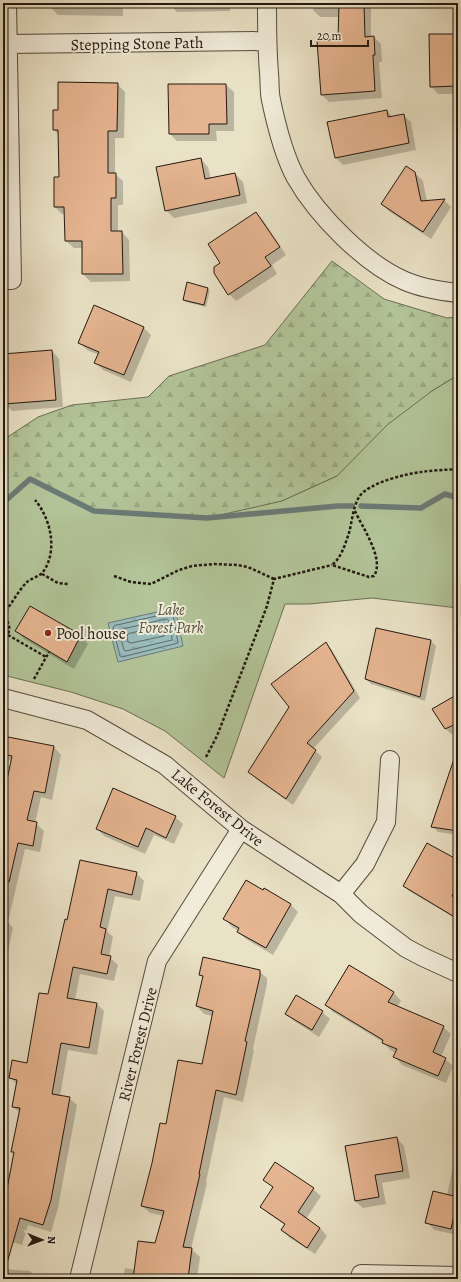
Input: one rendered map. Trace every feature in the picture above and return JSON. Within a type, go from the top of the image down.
[{"type":"street","points":[[3,280],[12,280],[7,3]]},
{"type":"street","points":[[267,3],[266,41],[271,99],[283,146],[296,176],[310,200],[353,247],[382,268],[405,281],[438,290],[458,293]]},
{"type":"street","name":"Stepping Stone Path","points":[[8,44],[266,41]]},
{"type":"street","name":"Lake Forest Drive","points":[[3,698],[87,720],[166,765],[241,829],[341,894],[361,914],[406,948],[423,958],[458,973]]},
{"type":"street","points":[[341,894],[364,864],[386,822],[390,760]]},
{"type":"street","name":"River Forest Drive","points":[[79,1279],[157,961],[241,829]]},
{"type":"street","points":[[361,1274],[458,1276]]},
{"type":"path","points":[[114,576],[131,582],[151,584],[179,570],[192,566],[214,564],[248,567],[274,579],[332,565],[338,560],[343,550],[354,511],[359,498],[365,491],[382,483],[420,472],[458,469]]},
{"type":"path","points":[[3,615],[27,582],[42,574],[51,549],[51,533],[41,507],[35,500]]},
{"type":"path","points":[[332,565],[369,577],[374,576],[376,572],[373,547],[354,511]]},
{"type":"path","points":[[42,574],[58,583],[68,584]]},
{"type":"path","points":[[206,757],[217,736],[267,606],[274,579]]},
{"type":"path","points":[[3,618],[8,621],[10,626],[8,635]]},
{"type":"path","points":[[3,635],[8,635],[46,657]]},
{"type":"path","points":[[34,679],[49,652]]},
{"type":"green space","points":[[332,261],[384,299],[447,318],[458,317],[458,375],[432,391],[337,476],[282,501],[3,584],[3,440],[38,417],[72,405],[148,397],[169,376],[265,345]]},
{"type":"green space","name":"Lake Forest Park","points":[[458,375],[458,608],[372,598],[309,604],[285,604],[224,778],[165,731],[123,709],[71,692],[3,675],[3,503],[30,479],[94,511],[207,518],[282,501],[337,476],[387,425],[432,391]]},
{"type":"water","points":[[175,608],[183,646],[118,662],[108,623]]},
{"type":"building","points":[[339,3],[364,3],[365,37],[374,36],[375,55],[373,55],[375,91],[321,95],[317,41],[338,39]]},
{"type":"building","points":[[429,34],[458,34],[458,86],[430,87]]},
{"type":"building","points":[[58,82],[118,83],[117,131],[108,131],[108,173],[116,173],[116,198],[111,198],[111,231],[122,231],[123,274],[82,274],[82,241],[65,241],[64,207],[54,207],[54,177],[59,177],[58,130],[53,130],[53,110],[58,110]]},
{"type":"building","points":[[168,84],[226,84],[227,124],[209,124],[209,134],[169,134]]},
{"type":"building","points":[[387,110],[388,117],[404,114],[409,143],[335,158],[327,122]]},
{"type":"building","points":[[201,158],[205,179],[235,173],[240,195],[165,211],[156,167]]},
{"type":"building","points":[[406,166],[415,172],[421,201],[445,199],[423,232],[381,204]]},
{"type":"building","points":[[256,212],[280,247],[265,257],[271,266],[228,295],[214,273],[214,267],[220,263],[208,244]]},
{"type":"building","points":[[187,282],[208,288],[204,305],[183,300]]},
{"type":"building","points":[[94,305],[144,327],[124,375],[94,363],[99,352],[78,343]]},
{"type":"building","points":[[52,350],[56,400],[4,404],[3,354]]},
{"type":"building","name":"Pool house","points":[[30,606],[81,635],[67,662],[15,631]]},
{"type":"building","points":[[376,628],[431,640],[420,697],[365,679]]},
{"type":"building","points":[[326,642],[354,691],[307,743],[316,750],[286,799],[248,772],[289,707],[271,684]]},
{"type":"building","points":[[458,694],[458,723],[445,729],[432,709]]},
{"type":"building","points":[[3,736],[54,746],[45,793],[34,791],[27,820],[37,822],[33,846],[18,843],[9,882],[3,881],[3,799],[12,756],[3,754]]},
{"type":"building","points":[[455,756],[458,757],[458,831],[431,827]]},
{"type":"building","points":[[113,788],[176,816],[166,838],[146,828],[138,847],[96,829]]},
{"type":"building","points":[[427,843],[458,860],[458,884],[452,896],[458,899],[458,919],[403,886]]},
{"type":"building","points":[[80,860],[137,872],[132,895],[108,889],[100,927],[106,929],[101,954],[111,956],[107,974],[73,967],[67,998],[97,1003],[89,1048],[61,1043],[52,1094],[70,1097],[51,1200],[43,1225],[20,1218],[7,1263],[3,1262],[3,1193],[6,1194],[14,1152],[11,1152],[20,1108],[12,1107],[17,1080],[9,1078],[12,1060],[27,1063],[39,993],[48,994],[65,919],[67,920]]},
{"type":"building","points":[[246,880],[263,890],[264,888],[291,904],[266,948],[237,932],[239,928],[223,919]]},
{"type":"building","points":[[203,957],[260,970],[260,976],[245,1041],[247,1042],[236,1095],[216,1090],[200,1174],[183,1247],[192,1248],[188,1279],[133,1279],[138,1241],[155,1243],[164,1211],[141,1206],[160,1123],[166,1124],[178,1060],[202,1064],[213,1011],[196,1006],[203,976],[199,975]]},
{"type":"building","points":[[349,965],[394,992],[388,1002],[444,1026],[433,1052],[446,1058],[438,1076],[393,1057],[397,1049],[382,1043],[383,1040],[325,1005]]},
{"type":"building","points":[[296,995],[323,1011],[312,1030],[285,1014]]},
{"type":"building","points":[[397,1137],[403,1171],[375,1175],[379,1197],[355,1201],[345,1146]]},
{"type":"building","points":[[275,1162],[314,1188],[298,1212],[320,1228],[307,1248],[281,1230],[285,1224],[260,1207],[273,1187],[263,1180]]},
{"type":"building","points":[[433,1191],[458,1197],[451,1229],[425,1223]]},
{"type":"waterway","points":[[3,503],[30,479],[94,511],[207,518],[352,506]]},
{"type":"waterway","points":[[361,506],[421,508],[445,494],[458,498]]},
{"type":"place","name":"Pool house","points":[[48,633]]}]
